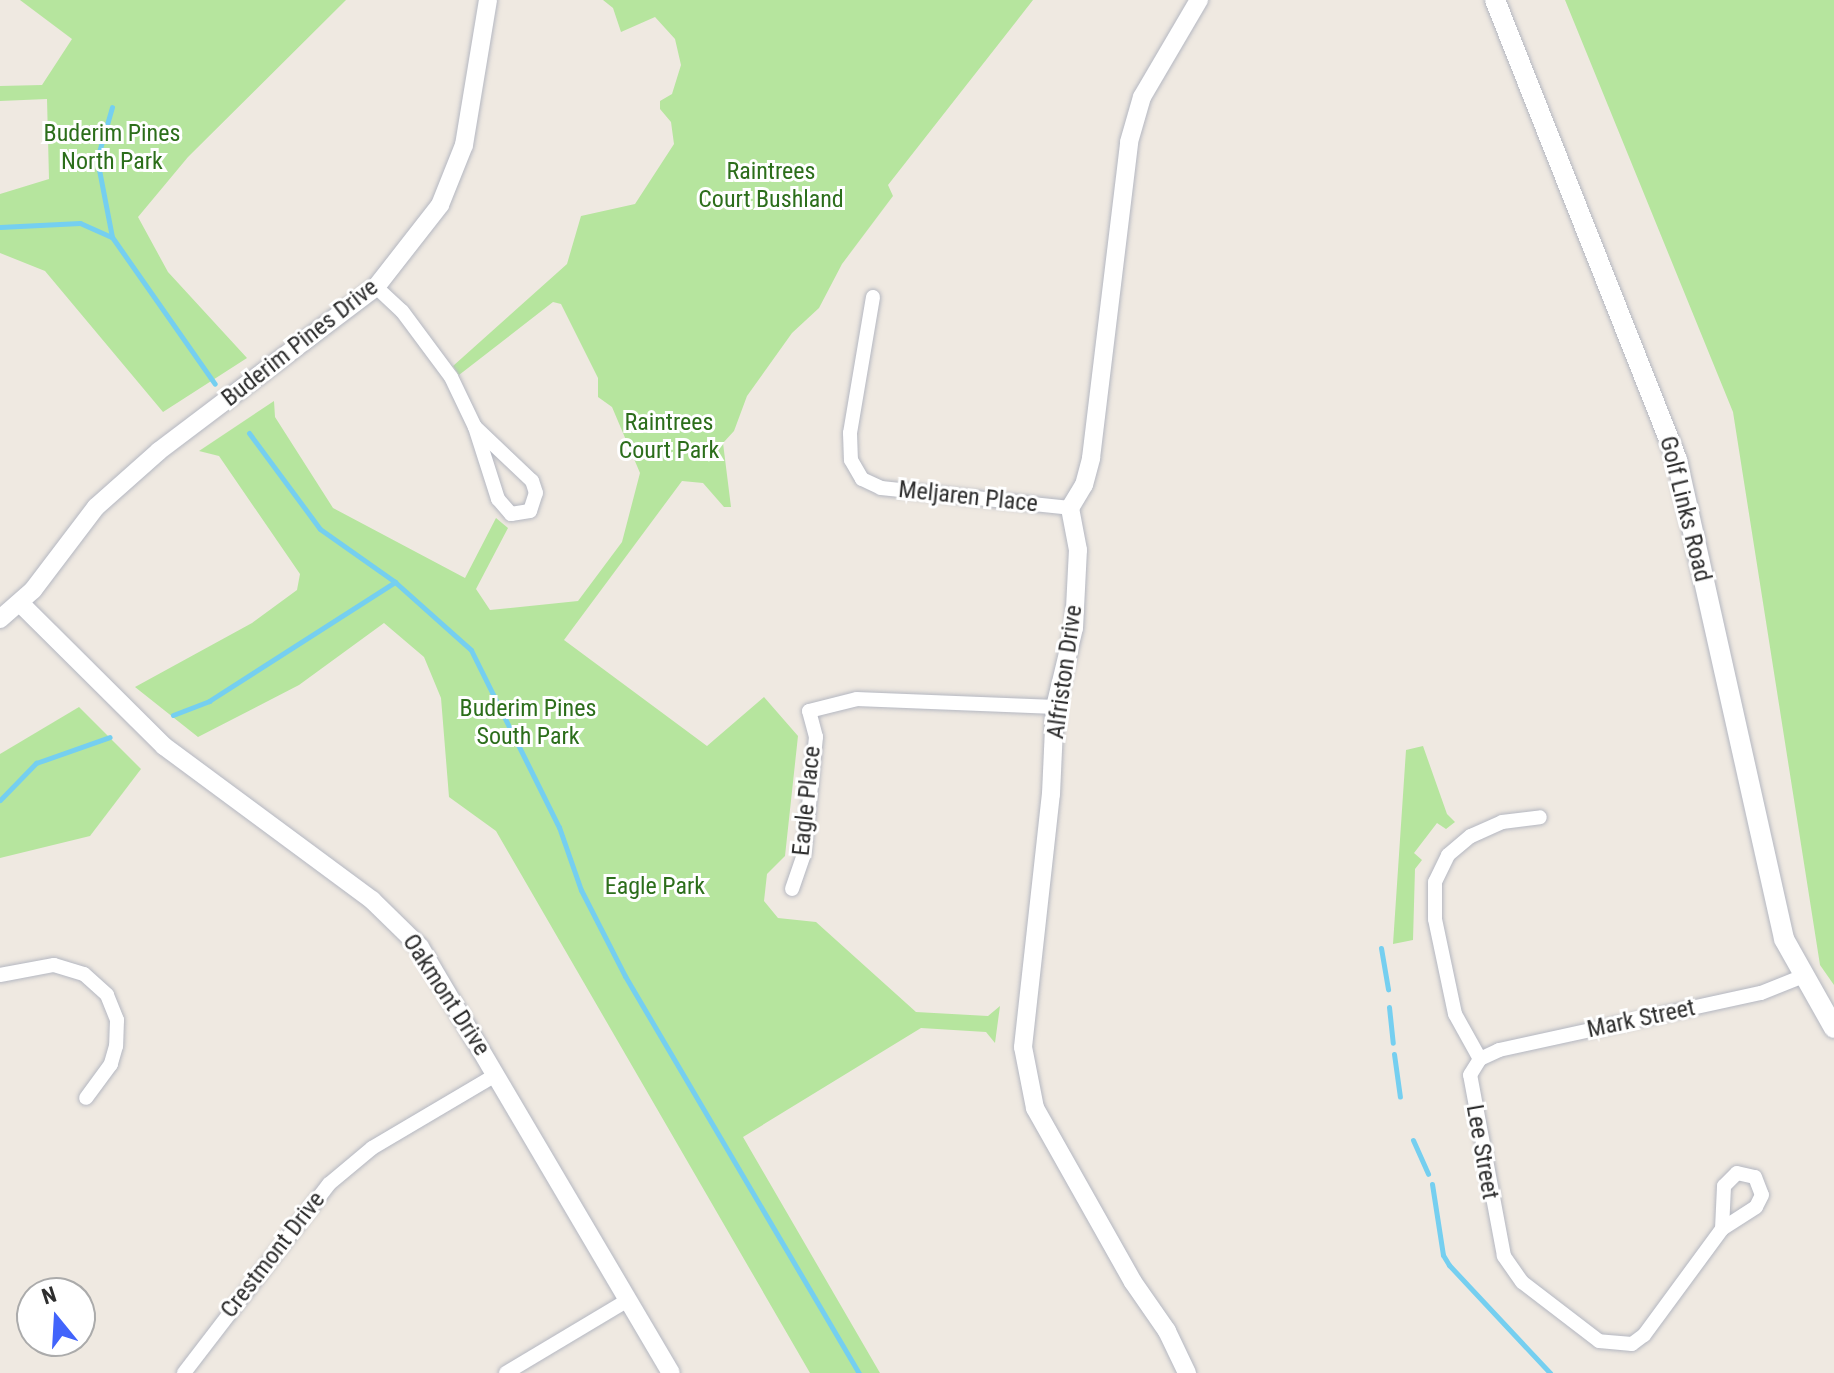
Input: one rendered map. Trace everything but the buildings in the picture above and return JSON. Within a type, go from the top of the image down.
[{"type":"main road","name":"Golf Links Road","points":[[1495,0],[1677,460],[1784,939],[1801,977],[1834,1028]]},
{"type":"street","name":"Buderim Pines Drive","points":[[0,619],[20,603],[96,507],[117,488],[376,287],[440,205],[464,145],[488,0]]},
{"type":"street","points":[[1070,508],[1084,485],[1091,458],[1129,142],[1142,97],[1199,0]]},
{"type":"street","points":[[376,287],[423,336],[451,377],[475,427],[498,499],[511,514],[530,511],[536,493],[532,481],[475,427]]},
{"type":"street","name":"Meljaren Place","points":[[873,297],[850,433],[851,460],[862,479],[881,488],[1070,508]]},
{"type":"street","name":"Alfriston Drive","points":[[1070,508],[1078,550],[1076,600],[1055,707],[1051,794],[1023,1039],[1027,1079],[1035,1108],[1137,1289],[1167,1331],[1187,1373]]},
{"type":"street","name":"Oakmont Drive","points":[[20,603],[164,746],[404,929],[437,972],[671,1373]]},
{"type":"street","name":"Eagle Place","points":[[792,889],[804,855],[816,737],[809,711],[857,699],[1055,707]]},
{"type":"street","points":[[1480,1059],[1455,1014],[1435,919],[1435,882],[1448,855],[1471,836],[1502,822],[1540,817]]},
{"type":"street","points":[[0,975],[54,965],[84,974],[107,995],[117,1020],[116,1046],[111,1064],[86,1098]]},
{"type":"street","name":"Mark Street","points":[[1480,1059],[1499,1050],[1761,993],[1801,977]]},
{"type":"street","name":"Lee Street","points":[[1480,1059],[1470,1075],[1471,1093],[1504,1256],[1522,1282],[1599,1341],[1632,1344],[1644,1335],[1722,1229]]},
{"type":"street","name":"Crestmont Drive","points":[[184,1373],[329,1184],[372,1148],[497,1074]]},
{"type":"street","points":[[506,1373],[628,1300]]},
{"type":"green space","name":"Buderim Pines North Park","points":[[20,0],[346,0],[188,157],[138,217],[168,272],[247,358],[163,412],[45,271],[0,253],[0,194],[49,179],[47,99],[0,101],[0,86],[42,85],[72,39]]},
{"type":"green space","points":[[603,0],[1033,0],[888,185],[893,196],[842,264],[819,308],[792,333],[747,396],[734,431],[723,443],[731,507],[724,507],[703,483],[682,481],[564,640],[707,746],[764,697],[798,736],[785,856],[767,874],[764,901],[778,918],[816,922],[916,1012],[988,1016],[1000,1006],[995,1043],[986,1032],[921,1028],[743,1137],[880,1373],[810,1373],[496,831],[449,797],[441,698],[424,657],[384,623],[299,685],[198,737],[135,687],[252,623],[297,590],[300,574],[219,456],[199,451],[274,401],[275,417],[333,508],[465,578],[496,518],[508,528],[476,589],[490,610],[578,601],[622,542],[640,473],[612,407],[598,397],[598,378],[561,304],[553,302],[459,375],[453,366],[567,264],[581,216],[635,204],[674,144],[671,122],[660,109],[660,101],[672,94],[681,65],[675,39],[655,17],[621,32],[613,8]]},
{"type":"green space","points":[[1565,0],[1834,0],[1834,985],[1820,965],[1733,412]]},
{"type":"green space","points":[[79,707],[141,769],[90,836],[0,858],[0,754]]},
{"type":"green space","points":[[1423,746],[1447,814],[1455,822],[1446,829],[1437,823],[1414,853],[1422,860],[1415,869],[1413,940],[1393,944],[1406,750]]},
{"type":"waterway","points":[[112,107],[97,159],[112,237]]},
{"type":"waterway","points":[[0,227],[80,223],[112,237],[215,384]]},
{"type":"waterway","points":[[249,433],[320,529],[395,582],[471,650],[559,827],[581,890],[625,976],[859,1373]]},
{"type":"waterway","points":[[173,715],[209,701],[395,582]]},
{"type":"waterway","points":[[0,800],[36,763],[110,737]]},
{"type":"waterway","points":[[1381,948],[1388,989]]},
{"type":"waterway","points":[[1389,1007],[1393,1043]]},
{"type":"waterway","points":[[1394,1054],[1400,1097]]},
{"type":"waterway","points":[[1413,1140],[1428,1174]]},
{"type":"waterway","points":[[1432,1184],[1443,1255],[1449,1265],[1550,1373]]},
{"type":"park label","name":"Raintrees Court Bushland","points":[[771,186]]},
{"type":"park label","name":"Raintrees Court Park","points":[[669,437]]},
{"type":"park label","name":"Buderim Pines South Park","points":[[528,723]]},
{"type":"park label","name":"Eagle Park","points":[[655,887]]}]
